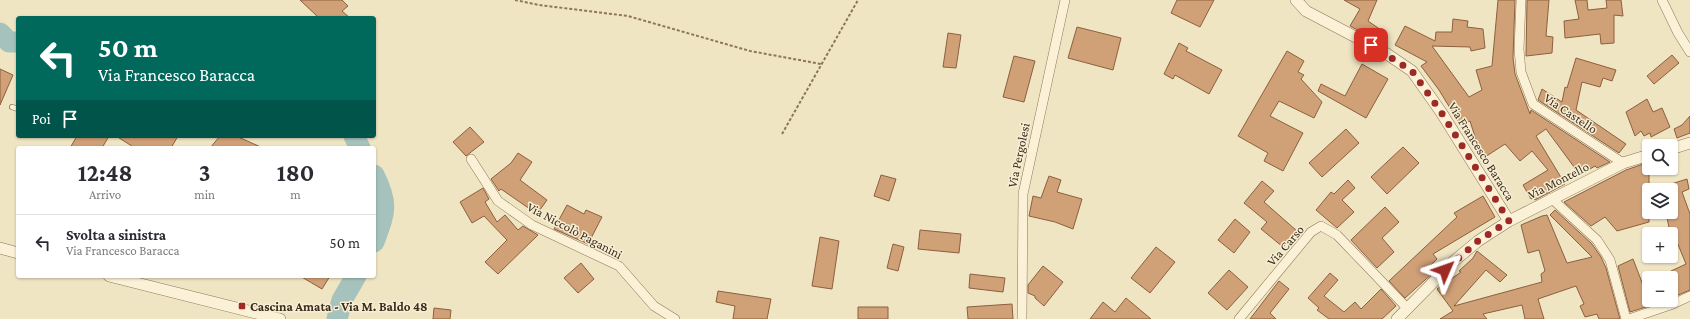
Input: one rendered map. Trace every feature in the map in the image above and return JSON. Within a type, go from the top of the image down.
[{"type":"street","name":"Via Pergolesi","points":[[1022,319],[1023,194],[1065,0]]},
{"type":"street","name":"Via Francesco Baracca","points":[[1296,0],[1306,11],[1384,52],[1412,71],[1441,112],[1509,221]]},
{"type":"street","name":"Via Castello","points":[[1521,0],[1519,42],[1521,72],[1533,104],[1622,163]]},
{"type":"street","points":[[1662,0],[1672,22],[1690,52]]},
{"type":"street","points":[[1678,147],[1690,144]]},
{"type":"street","name":"Via Montello","points":[[1397,319],[1454,261],[1478,241],[1509,221],[1551,198],[1622,163],[1642,157]]},
{"type":"street","name":"Via Niccolò Paganini","points":[[471,159],[498,201],[532,225],[619,266],[654,306],[675,319]]},
{"type":"street","points":[[1551,198],[1597,240],[1610,260],[1626,319]]},
{"type":"street","name":"Via Carso","points":[[1239,319],[1311,232],[1321,226],[1337,235],[1407,308]]},
{"type":"street","points":[[0,248],[16,252]]},
{"type":"street","points":[[117,278],[280,319]]},
{"type":"street","points":[[1629,319],[1673,304],[1690,296]]},
{"type":"lane","points":[[12,107],[16,109]]},
{"type":"path","points":[[515,0],[539,5],[628,16],[750,51],[821,64]]},
{"type":"path","points":[[782,134],[858,0]]},
{"type":"building","points":[[300,0],[342,0],[348,6],[342,11],[348,16],[317,16]]},
{"type":"building","points":[[1177,0],[1214,0],[1200,27],[1171,13]]},
{"type":"building","points":[[1344,0],[1377,0],[1368,21],[1381,30],[1375,39],[1350,26],[1360,9]]},
{"type":"building","points":[[1498,0],[1515,0],[1513,58],[1515,74],[1530,114],[1531,110],[1610,162],[1597,168],[1595,166],[1580,175],[1546,129],[1536,136],[1565,184],[1535,200],[1533,198],[1531,199],[1523,185],[1548,170],[1532,151],[1520,161],[1505,144],[1482,159],[1470,121],[1461,126],[1439,90],[1421,66],[1427,62],[1395,45],[1405,26],[1435,41],[1436,32],[1452,32],[1453,19],[1468,21],[1467,27],[1483,29],[1485,48],[1471,51],[1470,47],[1432,46],[1469,97],[1482,90],[1476,70],[1492,66]]},
{"type":"building","points":[[1527,0],[1549,0],[1546,36],[1553,37],[1552,53],[1526,56]]},
{"type":"building","points":[[1575,0],[1587,0],[1588,10],[1607,8],[1606,0],[1621,0],[1623,16],[1614,15],[1614,43],[1601,44],[1600,34],[1565,38],[1564,21],[1579,19]]},
{"type":"building","points":[[1077,27],[1121,38],[1113,70],[1068,58]]},
{"type":"building","points":[[948,33],[961,35],[956,68],[943,67]]},
{"type":"building","points":[[1179,43],[1188,48],[1186,51],[1222,70],[1209,94],[1175,75],[1173,79],[1164,74]]},
{"type":"building","points":[[1287,51],[1304,61],[1298,72],[1304,75],[1301,79],[1322,102],[1314,118],[1279,101],[1270,116],[1303,133],[1283,171],[1264,161],[1268,153],[1238,136]]},
{"type":"building","points":[[1672,55],[1679,63],[1654,84],[1647,76]]},
{"type":"building","points":[[1014,56],[1035,61],[1024,102],[1003,97]]},
{"type":"building","points":[[1576,58],[1616,70],[1612,81],[1603,78],[1600,87],[1582,82],[1576,110],[1626,144],[1619,153],[1538,100],[1542,89],[1562,102],[1565,87],[1567,88]]},
{"type":"building","points":[[1362,64],[1388,79],[1366,118],[1318,91],[1321,84],[1345,96]]},
{"type":"building","points":[[0,69],[13,75],[0,105]]},
{"type":"building","points":[[1647,99],[1653,112],[1662,108],[1670,127],[1651,137],[1650,133],[1644,136],[1641,131],[1635,136],[1626,112]]},
{"type":"building","points":[[1690,116],[1690,133],[1677,138],[1674,129],[1682,125]]},
{"type":"building","points":[[470,127],[484,142],[466,156],[453,142]]},
{"type":"building","points":[[1346,129],[1359,143],[1322,177],[1309,163]]},
{"type":"building","points":[[76,138],[108,138],[103,146],[71,146]]},
{"type":"building","points":[[119,138],[177,138],[172,146],[132,146]]},
{"type":"building","points":[[218,138],[240,138],[258,146],[212,146]]},
{"type":"building","points":[[1403,147],[1419,163],[1387,194],[1371,177]]},
{"type":"building","points":[[518,153],[532,162],[520,180],[547,200],[537,214],[501,189],[499,191],[491,179],[511,163]]},
{"type":"building","points":[[1642,164],[1642,175],[1649,175],[1649,183],[1642,183],[1642,219],[1649,219],[1649,222],[1617,231],[1605,217],[1591,226],[1564,202],[1626,170]]},
{"type":"building","points":[[881,175],[896,179],[889,201],[874,196]]},
{"type":"building","points":[[1049,176],[1061,180],[1057,192],[1082,199],[1073,229],[1055,222],[1029,216],[1033,196],[1041,198]]},
{"type":"building","points":[[1687,179],[1689,189],[1682,192],[1690,214],[1690,290],[1678,295],[1678,271],[1671,271],[1686,264],[1678,244],[1678,227],[1669,227],[1667,219],[1678,219],[1678,183],[1674,183]]},
{"type":"building","points":[[1348,180],[1355,188],[1342,200],[1354,212],[1337,228],[1316,210],[1331,192],[1334,194]]},
{"type":"building","points":[[1262,181],[1274,191],[1264,202],[1297,231],[1283,247],[1261,229],[1267,222],[1244,203]]},
{"type":"building","points":[[483,188],[489,199],[485,202],[497,222],[505,215],[518,230],[523,226],[538,235],[498,274],[485,262],[507,240],[484,216],[472,223],[460,202]]},
{"type":"building","points":[[1483,196],[1495,217],[1433,254],[1437,259],[1430,266],[1435,271],[1405,298],[1389,281],[1457,217],[1454,213]]},
{"type":"building","points":[[567,205],[584,214],[586,210],[602,217],[588,244],[554,229]]},
{"type":"building","points":[[1385,207],[1399,222],[1382,238],[1394,252],[1377,268],[1351,240]]},
{"type":"building","points":[[1555,210],[1592,244],[1601,257],[1606,268],[1620,319],[1599,319],[1597,314],[1585,317],[1580,306],[1584,304],[1576,286],[1538,299],[1544,319],[1525,319],[1522,305],[1483,314],[1487,319],[1440,319],[1453,311],[1437,289],[1461,272],[1459,271],[1473,258],[1477,251],[1507,275],[1500,282],[1486,270],[1454,306],[1542,282],[1541,274],[1545,271],[1539,250],[1528,253],[1521,225],[1542,216],[1547,215],[1567,263],[1592,257],[1550,215]]},
{"type":"building","points":[[1235,219],[1250,232],[1234,253],[1218,240]]},
{"type":"building","points":[[920,230],[961,234],[959,253],[918,249]]},
{"type":"building","points":[[820,237],[839,241],[832,289],[812,286]]},
{"type":"building","points":[[893,244],[904,247],[898,271],[887,268]]},
{"type":"building","points":[[1156,247],[1175,262],[1150,293],[1131,278]]},
{"type":"building","points":[[1633,259],[1642,282],[1642,307],[1646,307],[1630,312],[1618,266]]},
{"type":"building","points":[[581,263],[594,279],[578,293],[564,278]]},
{"type":"building","points":[[1043,266],[1063,282],[1044,306],[1035,298],[1035,296],[1028,293],[1028,285]]},
{"type":"building","points":[[1229,270],[1248,287],[1227,310],[1208,293]]},
{"type":"building","points":[[1330,273],[1338,280],[1324,296],[1344,312],[1355,302],[1361,309],[1381,289],[1396,306],[1382,319],[1329,319],[1317,310],[1319,308],[1308,298]]},
{"type":"building","points":[[970,274],[1005,278],[1003,292],[969,288]]},
{"type":"building","points":[[303,278],[329,278],[322,289]]},
{"type":"building","points":[[1279,281],[1289,289],[1270,313],[1276,319],[1250,319]]},
{"type":"building","points":[[718,291],[771,299],[767,319],[733,319],[735,306],[716,302]]},
{"type":"building","points":[[1126,298],[1151,319],[1090,319],[1103,302],[1115,312]]},
{"type":"building","points":[[1012,304],[1013,319],[968,319],[967,307]]},
{"type":"building","points":[[858,307],[888,307],[888,319],[858,319]]},
{"type":"building","points":[[434,308],[451,310],[450,319],[433,319]]},
{"type":"waterway","points":[[0,33],[9,42],[16,42]]},
{"type":"waterway","points":[[355,138],[359,146]]},
{"type":"waterway","points":[[376,179],[382,194],[384,208],[376,237]]},
{"type":"waterway","points":[[337,319],[342,300],[355,278]]},
{"type":"place","name":"Cascina Amata - Via M. Baldo 48","points":[[242,306]]},
{"type":"route","points":[[1371,45],[1412,71],[1441,112],[1509,221],[1478,241],[1445,270]]}]
